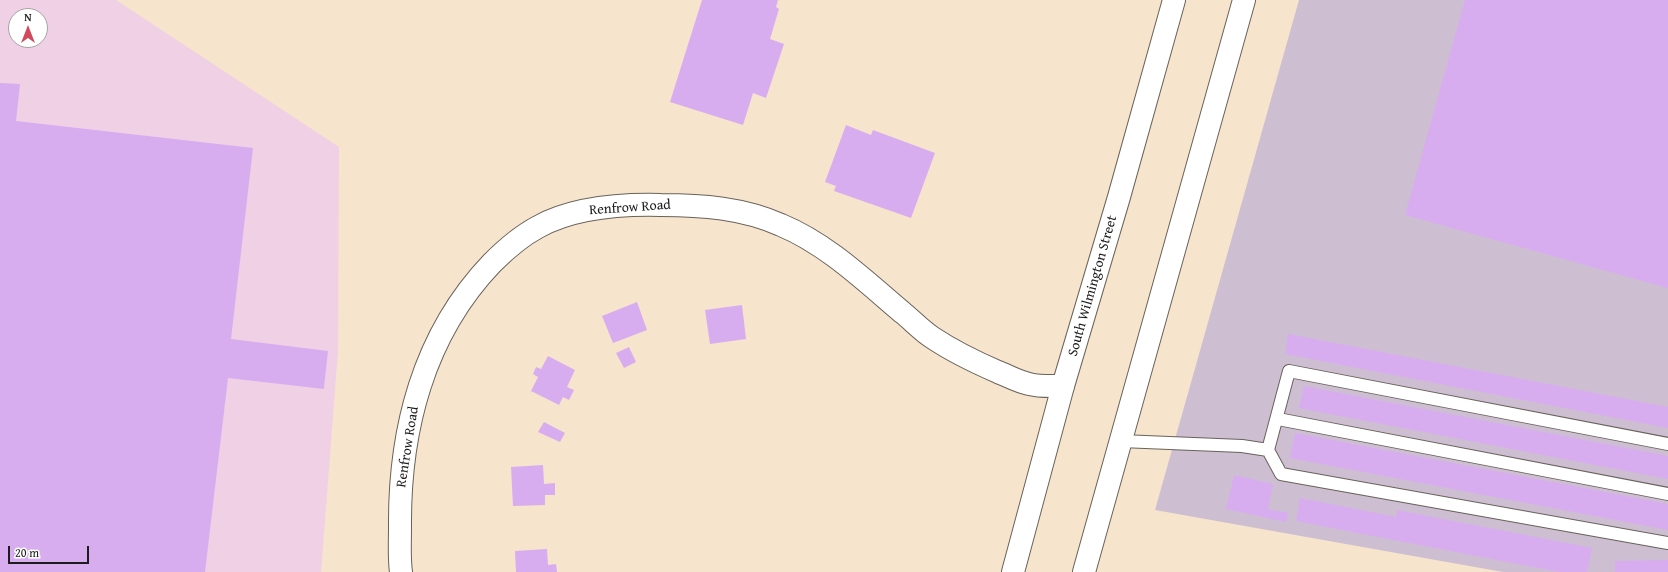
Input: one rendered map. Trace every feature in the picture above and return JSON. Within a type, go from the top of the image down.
[{"type":"main road","name":"South Wilmington Street","points":[[1014,572],[1064,386],[1174,0]]},
{"type":"main road","points":[[1084,572],[1244,0]]},
{"type":"main road","name":"Renfrow Road","points":[[401,572],[400,510],[402,471],[410,418],[420,380],[438,340],[455,310],[474,282],[502,253],[536,228],[561,216],[602,208],[644,204],[684,205],[718,208],[750,214],[781,224],[815,243],[846,266],[931,337],[969,360],[1030,385],[1064,386]]},
{"type":"lane","points":[[1668,444],[1289,372],[1278,419],[1268,450],[1281,474],[1668,543]]},
{"type":"lane","points":[[1278,419],[1668,494]]},
{"type":"lane","points":[[1121,440],[1242,446],[1268,450]]},
{"type":"shaded area","points":[[0,0],[116,0],[339,147],[338,351],[321,572],[0,572]]},
{"type":"shaded area","points":[[1299,0],[1668,0],[1668,572],[1503,572],[1155,510]]},
{"type":"building","points":[[702,0],[778,0],[776,7],[779,9],[770,39],[784,44],[766,98],[753,93],[743,125],[670,102]]},
{"type":"building","points":[[1465,0],[1668,0],[1668,288],[1405,215]]},
{"type":"building","points":[[0,83],[20,84],[16,121],[253,148],[231,339],[328,351],[324,389],[228,378],[205,572],[0,572]]},
{"type":"building","points":[[846,125],[871,135],[873,130],[935,153],[911,218],[834,191],[836,186],[825,182]]},
{"type":"building","points":[[637,302],[647,330],[613,343],[602,316]]},
{"type":"building","points":[[742,305],[746,339],[710,344],[705,310]]},
{"type":"building","points":[[1288,334],[1668,407],[1668,428],[1285,354]]},
{"type":"building","points":[[629,347],[636,362],[624,368],[616,353]]},
{"type":"building","points":[[548,356],[575,370],[567,387],[574,390],[569,400],[563,397],[559,405],[531,391],[538,377],[533,374],[536,367],[541,369]]},
{"type":"building","points":[[1304,386],[1668,456],[1668,479],[1299,408]]},
{"type":"building","points":[[544,422],[565,433],[560,442],[538,432]]},
{"type":"building","points":[[1295,433],[1668,504],[1668,530],[1290,458]]},
{"type":"building","points":[[543,465],[544,484],[555,483],[555,495],[545,495],[545,505],[513,506],[511,467]]},
{"type":"building","points":[[1234,475],[1273,484],[1268,509],[1288,513],[1286,522],[1226,509]]},
{"type":"building","points":[[1300,498],[1396,517],[1397,510],[1592,548],[1587,572],[1559,572],[1296,521]]},
{"type":"building","points":[[547,549],[548,565],[556,564],[557,572],[516,572],[515,551]]},
{"type":"building","points":[[1668,560],[1668,572],[1615,572],[1615,561]]}]
